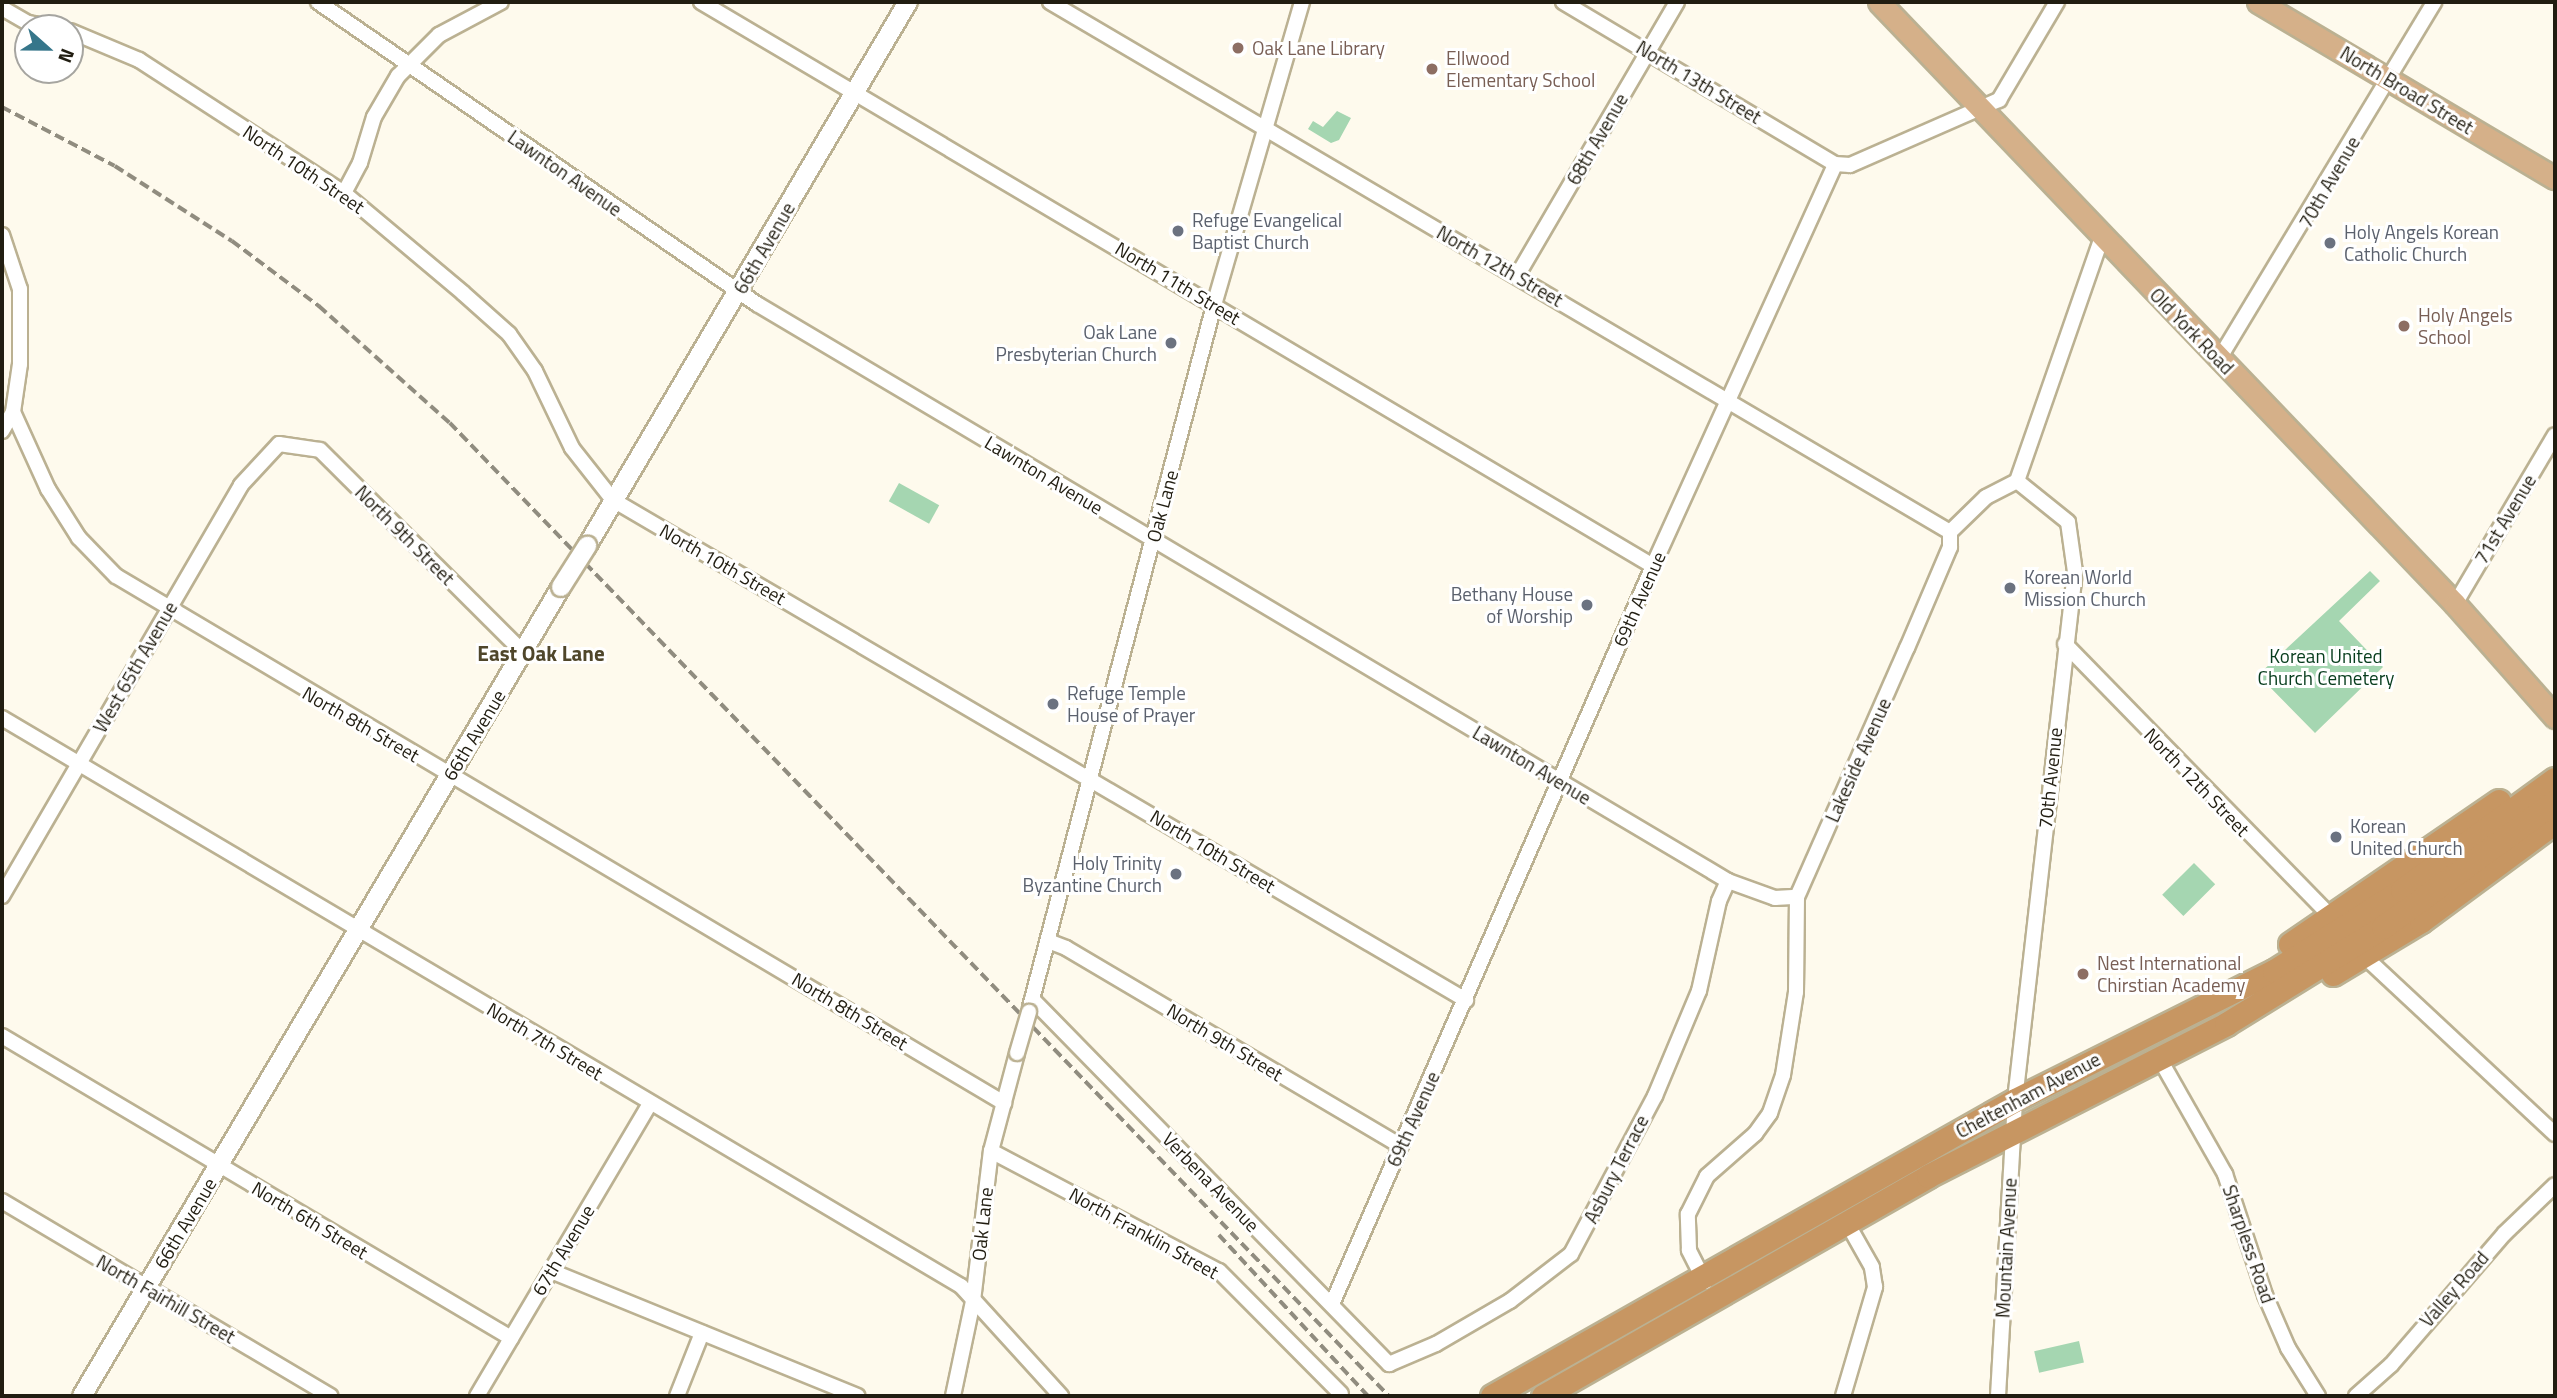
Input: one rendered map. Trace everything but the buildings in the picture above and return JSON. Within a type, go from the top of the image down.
[{"type":"highway","points":[[2183,1015],[2331,917],[2555,760]]},
{"type":"highway","name":"Cheltenham Avenue","points":[[1492,1396],[1700,1275],[2015,1100],[2274,971],[2344,929],[2555,779]]},
{"type":"highway","name":"Cheltenham Avenue","points":[[1543,1396],[1846,1221],[2013,1131],[2225,1024],[2383,927],[2555,800]]},
{"type":"highway","points":[[2225,1024],[2366,958],[2555,822]]},
{"type":"main road","name":"Old York Road","points":[[1879,2],[2455,604],[2507,659],[2555,717]]},
{"type":"main road","name":"North Broad Street","points":[[2258,2],[2555,178]]},
{"type":"main road","name":"Old York Road","points":[[2507,659],[2555,695]]},
{"type":"street","name":"Lawnton Avenue","points":[[318,2],[738,293],[1728,881],[1775,898],[1797,897]]},
{"type":"street","points":[[344,193],[356,174],[382,102],[409,63],[445,31],[501,2]]},
{"type":"street","name":"North 11th Street","points":[[701,2],[1653,566]]},
{"type":"street","name":"66th Avenue","points":[[82,1396],[908,2]]},
{"type":"street","name":"North 12th Street","points":[[1050,2],[1950,532]]},
{"type":"street","name":"Oak Lane","points":[[953,1396],[973,1301],[991,1151],[1214,305],[1302,2]]},
{"type":"street","name":"North 13th Street","points":[[1563,2],[1835,164]]},
{"type":"street","name":"68th Avenue","points":[[1517,276],[1677,2]]},
{"type":"street","points":[[1835,164],[1850,165],[1999,100],[2057,2]]},
{"type":"street","name":"70th Avenue","points":[[2219,359],[2434,2]]},
{"type":"street","name":"North 10th Street","points":[[84,37],[139,60],[344,193],[509,334],[535,371],[572,447],[613,500],[1466,1000]]},
{"type":"street","name":"69th Avenue","points":[[1332,1304],[1653,566],[1835,164]]},
{"type":"street","points":[[2,235],[20,289],[20,364],[13,412],[2,430]]},
{"type":"street","points":[[1950,532],[1986,497],[2017,481],[2102,237]]},
{"type":"street","name":"North 8th Street","points":[[13,412],[48,489],[79,538],[116,576],[168,611],[1004,1103]]},
{"type":"street","name":"71st Avenue","points":[[2455,604],[2555,435]]},
{"type":"street","name":"North 9th Street","points":[[276,445],[298,443],[320,450],[523,652]]},
{"type":"street","name":"West 65th Avenue","points":[[2,896],[241,485],[276,445]]},
{"type":"street","name":"70th Avenue","points":[[2015,1100],[2065,644],[2076,572],[2068,522],[2017,481]]},
{"type":"street","name":"Lakeside Avenue","points":[[1712,1296],[1700,1275],[1688,1242],[1691,1204],[1707,1176],[1755,1134],[1770,1112],[1783,1075],[1796,992],[1797,897],[1950,547],[1950,532]]},
{"type":"street","name":"North 12th Street","points":[[2065,644],[2331,917]]},
{"type":"street","name":"North 7th Street","points":[[2,718],[650,1104],[952,1280],[1061,1396]]},
{"type":"street","name":"Asbury Terrace","points":[[1389,1364],[1436,1344],[1510,1301],[1571,1254],[1655,1096],[1699,990],[1719,901],[1728,881]]},
{"type":"street","name":"North 9th Street","points":[[1048,942],[1066,948],[1401,1146]]},
{"type":"street","points":[[2366,958],[2555,1134]]},
{"type":"street","name":"Verbena Avenue","points":[[1031,1005],[1389,1364]]},
{"type":"street","name":"North 6th Street","points":[[2,1036],[511,1338]]},
{"type":"street","name":"Sharpless Road","points":[[2158,1056],[2225,1174],[2264,1295],[2288,1348],[2318,1396]]},
{"type":"street","name":"Mountain Avenue","points":[[1998,1396],[2015,1100]]},
{"type":"street","name":"67th Avenue","points":[[477,1396],[650,1104]]},
{"type":"street","name":"North Franklin Street","points":[[991,1151],[1219,1271],[1341,1394]]},
{"type":"street","name":"Valley Road","points":[[2356,1396],[2390,1365],[2505,1233],[2555,1185]]},
{"type":"street","name":"North Fairhill Street","points":[[2,1202],[331,1396]]},
{"type":"street","points":[[1843,1396],[1875,1287],[1872,1267],[1846,1221]]},
{"type":"street","points":[[551,1272],[858,1396]]},
{"type":"street","points":[[677,1396],[702,1333]]},
{"type":"green space","points":[[1337,111],[1351,118],[1339,140],[1331,143],[1308,129],[1313,121],[1323,127]]},
{"type":"green space","points":[[899,483],[939,505],[929,524],[889,501]]},
{"type":"green space","name":"Korean United Church Cemetery","points":[[2370,571],[2380,581],[2339,621],[2383,667],[2315,733],[2258,675]]},
{"type":"green space","points":[[2194,863],[2215,884],[2183,916],[2162,895]]},
{"type":"green space","points":[[2079,1341],[2084,1362],[2039,1373],[2034,1351]]},
{"type":"railway","points":[[2,107],[115,166],[232,241],[319,306],[450,423],[1389,1396]]},
{"type":"railway","points":[[1219,1235],[1368,1396]]},
{"type":"place","name":"Oak Lane Library","points":[[1238,48]]},
{"type":"place","name":"Ellwood Elementary School","points":[[1432,69]]},
{"type":"place","name":"Refuge Evangelical Baptist Church","points":[[1178,231]]},
{"type":"place","name":"Holy Angels Korean Catholic Church","points":[[2330,243]]},
{"type":"place","name":"Holy Angels School","points":[[2404,326]]},
{"type":"place","name":"Oak Lane Presbyterian Church","points":[[1171,343]]},
{"type":"place","name":"Korean World Mission Church","points":[[2010,588]]},
{"type":"place","name":"Bethany House of Worship","points":[[1587,605]]},
{"type":"place","name":"Refuge Temple House of Prayer","points":[[1053,704]]},
{"type":"place","name":"Korean United Church","points":[[2336,837]]},
{"type":"place","name":"Holy Trinity Byzantine Church","points":[[1176,874]]},
{"type":"place","name":"Nest International Chirstian Academy","points":[[2083,974]]},
{"type":"district","name":"East Oak Lane","points":[[541,653]]}]
